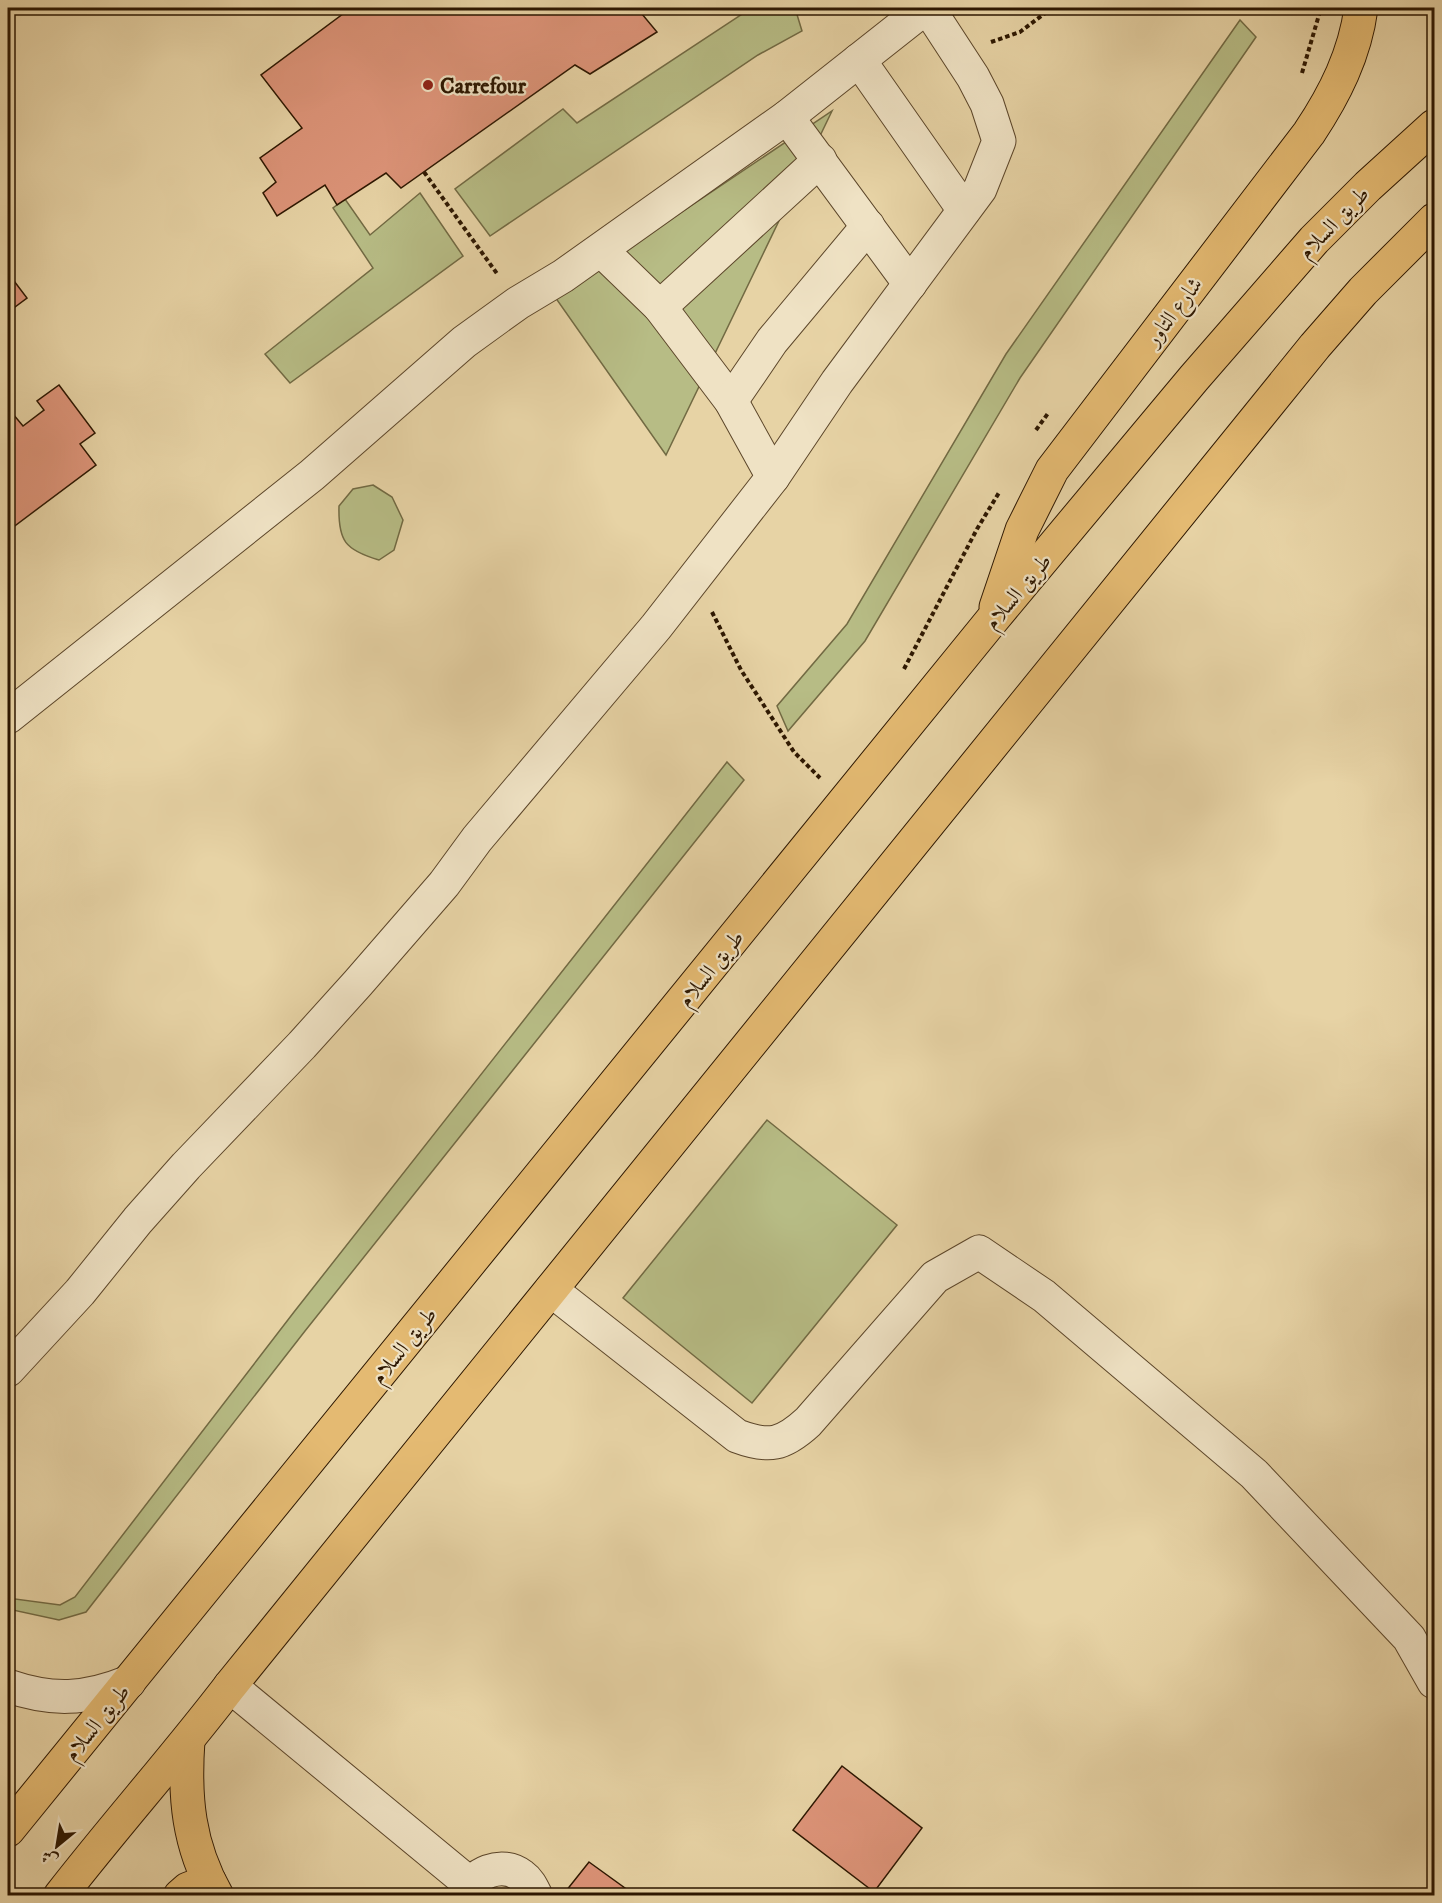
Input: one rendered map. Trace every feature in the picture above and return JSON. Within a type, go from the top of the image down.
[{"type":"main road","name":"شارع التاور","points":[[993,620],[1022,530],[1052,470],[1309,133],[1327,106],[1341,77],[1353,47],[1361,8]]},
{"type":"main road","name":"طريق السلام","points":[[8,1830],[993,620],[1262,298],[1314,240],[1368,186],[1434,126]]},
{"type":"main road","points":[[60,1896],[1315,346],[1363,291],[1434,220]]},
{"type":"main road","points":[[180,1896],[188,1889],[213,1888],[196,1847],[188,1812],[185,1776],[188,1740]]},
{"type":"street","points":[[8,717],[312,475],[464,342],[518,303],[601,250],[787,117],[927,8],[960,55],[987,104],[999,141],[980,189],[837,382],[773,477],[656,627],[477,839],[444,884],[302,1045],[186,1166],[138,1220],[80,1292],[8,1370]]},
{"type":"street","points":[[859,60],[964,210]]},
{"type":"street","points":[[787,117],[910,284]]},
{"type":"street","points":[[660,307],[820,160]]},
{"type":"street","points":[[730,401],[772,341],[868,226]]},
{"type":"street","points":[[601,250],[660,307],[730,401],[773,477]]},
{"type":"street","points":[[551,1290],[737,1436],[756,1443],[775,1443],[794,1435],[808,1422],[935,1277],[979,1252],[1044,1296],[1254,1474],[1409,1638],[1434,1682]]},
{"type":"street","points":[[8,1686],[52,1697],[78,1697],[104,1692],[129,1682]]},
{"type":"street","points":[[230,1686],[466,1890],[484,1872],[496,1869],[509,1870],[521,1875],[536,1896]]},
{"type":"path","points":[[960,55],[975,47],[1020,32],[1052,8]]},
{"type":"path","points":[[1301,77],[1321,8]]},
{"type":"path","points":[[424,172],[518,303]]},
{"type":"path","points":[[1035,431],[1056,404]]},
{"type":"path","points":[[902,673],[977,529],[1000,490]]},
{"type":"path","points":[[726,638],[741,670],[794,752],[825,783]]},
{"type":"green space","points":[[749,8],[795,8],[802,31],[758,55],[490,236],[455,189],[563,109],[577,123]]},
{"type":"green space","points":[[1240,20],[1256,37],[1020,378],[865,641],[788,731],[777,706],[847,624],[1006,354]]},
{"type":"green space","points":[[832,111],[666,455],[555,297]]},
{"type":"green space","points":[[420,193],[463,256],[290,383],[265,354],[373,268],[333,208],[345,199],[370,235]]},
{"type":"green space","points":[[373,485],[392,497],[403,520],[394,550],[379,560],[351,548],[342,536],[339,518],[339,506],[353,489]]},
{"type":"green space","points":[[727,762],[744,780],[305,1331],[86,1612],[59,1620],[8,1609],[8,1598],[60,1605],[75,1597],[294,1312]]},
{"type":"green space","points":[[767,1120],[897,1225],[752,1403],[623,1298]]},
{"type":"building","points":[[351,8],[637,8],[657,32],[590,74],[575,65],[401,188],[386,173],[337,205],[325,185],[277,216],[263,193],[276,182],[260,158],[302,128],[261,75]]},
{"type":"building","points":[[8,273],[27,298],[11,310],[8,305]]},
{"type":"building","points":[[59,385],[95,433],[80,444],[96,465],[8,531],[8,418],[13,414],[23,426],[44,410],[37,401]]},
{"type":"building","points":[[842,1766],[922,1828],[874,1892],[793,1830]]},
{"type":"building","points":[[589,1862],[636,1896],[562,1896]]},
{"type":"place","name":"Carrefour","points":[[428,85]]}]
